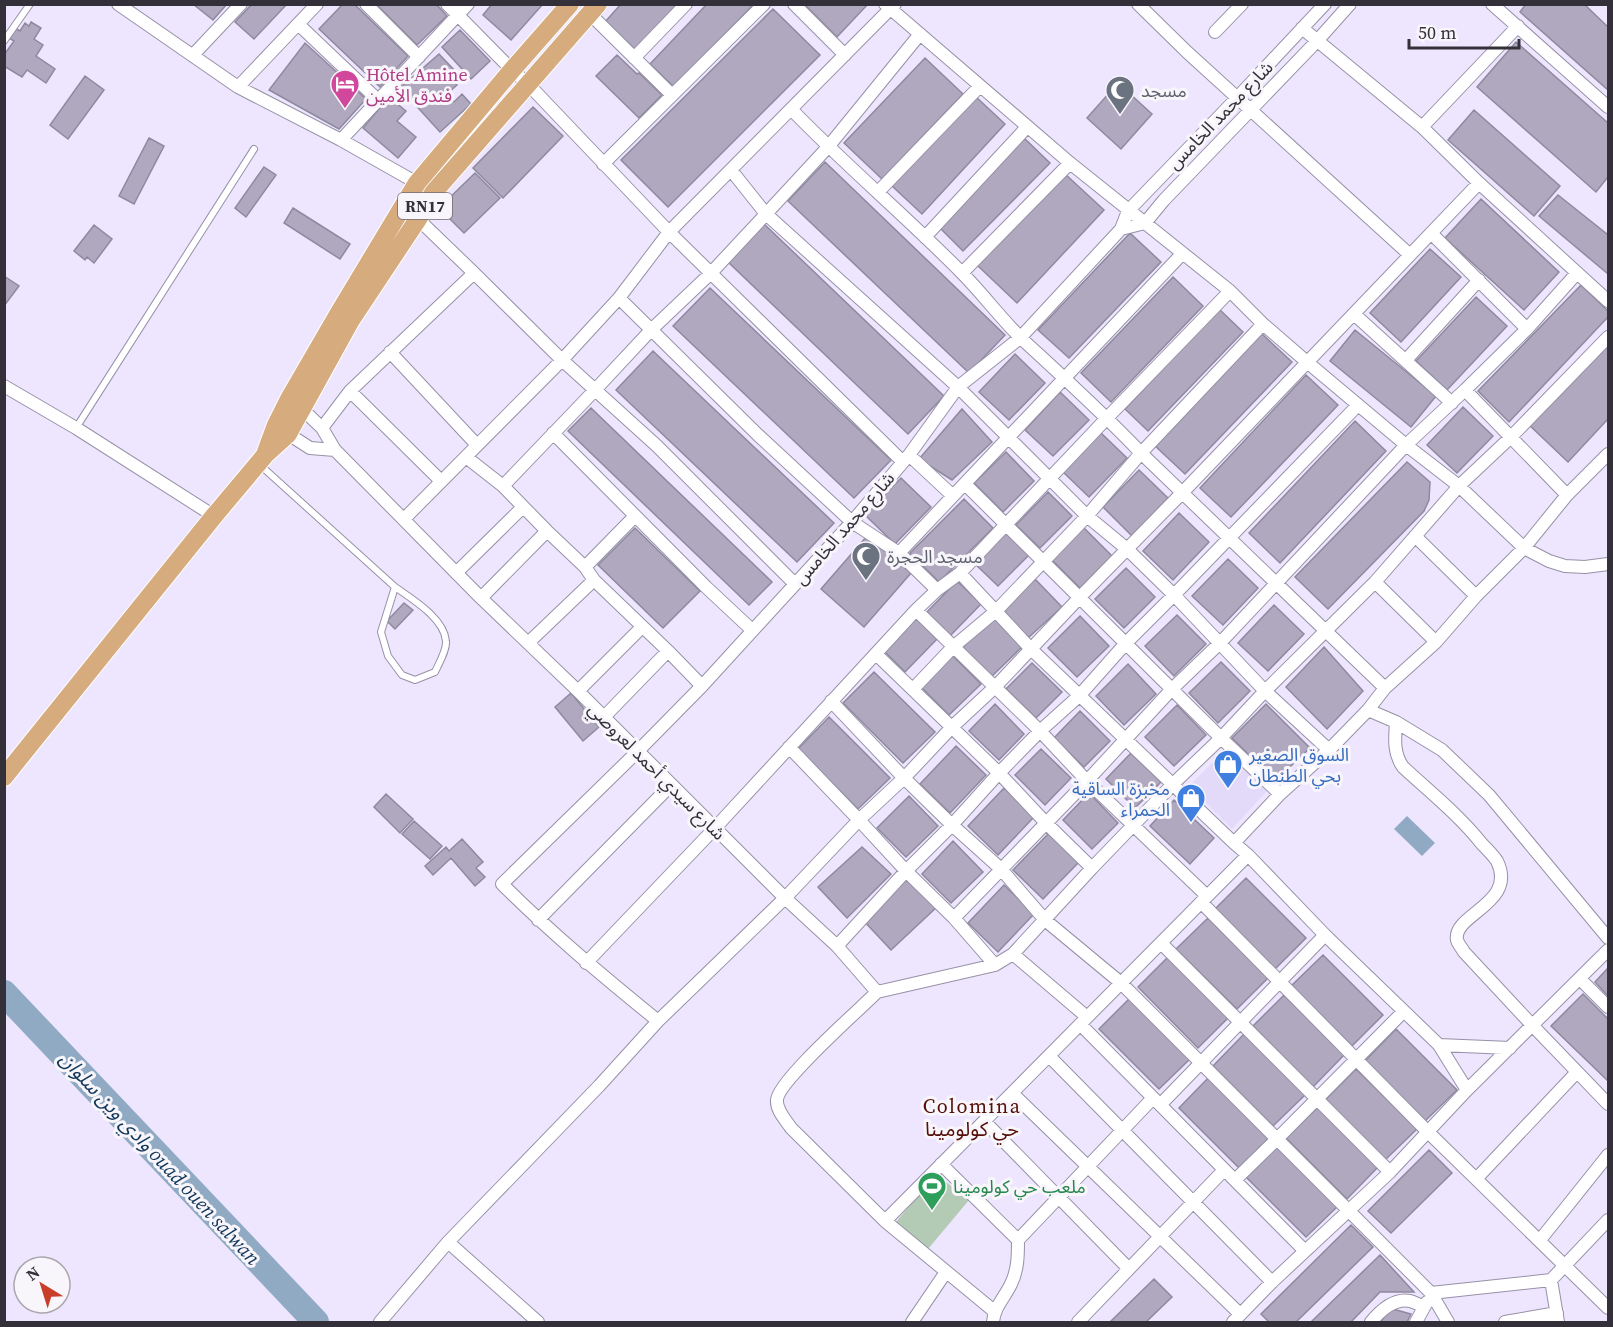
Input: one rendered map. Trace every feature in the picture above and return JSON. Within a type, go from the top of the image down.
[{"type":"main road","name":"RN17","points":[[4,777],[262,458],[296,403],[340,311],[417,183],[570,4]]},
{"type":"main road","name":"RN17","points":[[296,403],[433,194],[594,9]]},
{"type":"street","points":[[118,4],[238,87],[341,140],[417,183]]},
{"type":"street","points":[[193,55],[241,4]]},
{"type":"street","points":[[238,87],[316,4]]},
{"type":"street","points":[[366,4],[419,57]]},
{"type":"street","points":[[447,4],[711,273],[905,458],[953,496]]},
{"type":"street","points":[[341,140],[468,4]]},
{"type":"street","points":[[634,58],[686,4]]},
{"type":"street","points":[[603,164],[764,4]]},
{"type":"street","points":[[794,4],[845,55]]},
{"type":"street","points":[[1138,4],[1187,52],[1410,255]]},
{"type":"street","points":[[1215,32],[1242,4]]},
{"type":"street","name":"شارع محمد الخامس","points":[[538,920],[502,884],[702,686],[852,522],[905,458],[958,387],[1020,338],[1121,229],[1128,210],[1325,4]]},
{"type":"street","points":[[1121,229],[1145,223],[1164,200],[1350,4]]},
{"type":"street","points":[[404,519],[562,360],[619,298],[669,232],[845,55],[890,6],[1027,127],[1230,291],[1263,324],[1307,362],[1459,486],[1524,548],[1548,561],[1565,566],[1585,567],[1608,564]]},
{"type":"street","points":[[1501,7],[1518,26],[1608,107]]},
{"type":"street","points":[[594,9],[634,58],[672,95]]},
{"type":"street","points":[[298,24],[378,100]]},
{"type":"street","points":[[1422,127],[1518,26]]},
{"type":"street","points":[[1302,28],[1422,127],[1479,183],[1608,301]]},
{"type":"street","points":[[502,486],[651,330],[711,273],[828,147],[920,34]]},
{"type":"street","points":[[878,192],[981,87]]},
{"type":"street","points":[[791,109],[828,147],[963,273],[1020,338],[1107,418],[1385,688]]},
{"type":"street","points":[[925,237],[1027,127]]},
{"type":"street","points":[[963,273],[1070,163]]},
{"type":"street","points":[[731,170],[766,214],[958,387],[1087,516],[1127,549],[1265,690],[1329,750]]},
{"type":"street","points":[[380,1323],[448,1242],[658,1021],[785,898],[859,820],[994,687],[1479,183]]},
{"type":"street","points":[[418,219],[562,360],[657,446],[795,584]]},
{"type":"street","points":[[1431,233],[1527,329]]},
{"type":"street","points":[[899,553],[1182,254]]},
{"type":"street","points":[[322,428],[350,391],[474,273]]},
{"type":"street","points":[[954,918],[1087,781],[1172,689],[1220,643],[1406,445],[1527,329],[1577,273]]},
{"type":"street","points":[[1406,360],[1479,280]]},
{"type":"street","points":[[586,963],[715,828],[916,610],[960,573],[1230,291]]},
{"type":"street","points":[[619,298],[758,435],[852,522],[899,553],[937,590]]},
{"type":"street","points":[[1354,314],[1452,403]]},
{"type":"street","points":[[914,688],[953,646],[996,611],[1087,516],[1141,453],[1263,324]]},
{"type":"street","points":[[1324,935],[1201,1062],[1123,1130],[1018,1240],[1017,1268],[1012,1283],[993,1317],[946,1272],[885,1221],[791,1128],[776,1103],[778,1094],[790,1077],[877,992],[995,965],[1013,954],[1173,784],[1375,582],[1459,486],[1511,437],[1608,337]]},
{"type":"street","points":[[390,352],[477,445]]},
{"type":"street","points":[[4,386],[76,428],[214,516]]},
{"type":"street","points":[[1465,390],[1567,495]]},
{"type":"street","points":[[350,391],[441,481]]},
{"type":"street","name":"شارع سيدي أحمد لعروصي","points":[[296,403],[322,428],[335,450],[456,573],[785,898],[837,946],[877,992]]},
{"type":"street","points":[[837,946],[999,773],[1040,731],[1079,696],[1126,643],[1358,405]]},
{"type":"street","points":[[282,429],[310,447],[335,450]]},
{"type":"street","points":[[553,433],[706,587],[752,630]]},
{"type":"street","points":[[1234,843],[1280,794],[1329,750],[1368,710],[1385,688],[1436,642],[1476,596],[1524,548],[1567,495],[1608,454]]},
{"type":"street","points":[[466,457],[502,486],[702,686]]},
{"type":"street","points":[[965,484],[1280,794]]},
{"type":"street","points":[[456,573],[523,507]]},
{"type":"street","points":[[585,567],[635,516]]},
{"type":"street","points":[[481,598],[546,531]]},
{"type":"street","points":[[1414,536],[1476,596]]},
{"type":"street","points":[[960,573],[1031,649],[1248,855],[1324,935],[1438,1045],[1467,1090]]},
{"type":"street","points":[[528,643],[594,580]]},
{"type":"street","points":[[1375,582],[1436,642]]},
{"type":"street","points":[[916,610],[1133,826],[1356,1060],[1608,1308]]},
{"type":"street","points":[[578,691],[642,627]]},
{"type":"street","points":[[604,717],[668,651]]},
{"type":"street","points":[[876,654],[914,688],[1092,868]]},
{"type":"street","points":[[831,701],[904,778],[1001,869],[1045,920],[1121,983],[1350,1211],[1431,1293],[1448,1323]]},
{"type":"street","points":[[1368,710],[1396,722],[1442,750],[1489,795],[1608,938]]},
{"type":"street","points":[[1396,722],[1395,746],[1400,762],[1477,838],[1497,861],[1501,885],[1498,891],[1461,926],[1457,940],[1464,952],[1608,1104]]},
{"type":"street","points":[[789,747],[906,871],[954,918],[995,965]]},
{"type":"street","points":[[658,1021],[586,963],[538,920],[671,785]]},
{"type":"street","points":[[885,1221],[1248,855]]},
{"type":"street","points":[[1161,943],[1390,1172]]},
{"type":"street","points":[[1012,1093],[1160,1236],[1237,1318],[1272,1282],[1390,1172],[1467,1090],[1608,950]]},
{"type":"street","points":[[1013,954],[1084,1021],[1156,1102],[1305,1251]]},
{"type":"street","points":[[1580,979],[1608,1008]]},
{"type":"street","points":[[1235,1180],[1403,1012]]},
{"type":"street","points":[[1438,1045],[1510,1048]]},
{"type":"street","points":[[1049,1056],[1272,1282]]},
{"type":"street","points":[[1476,1179],[1577,1072]]},
{"type":"street","points":[[984,1121],[1129,1269]]},
{"type":"street","points":[[1540,1240],[1608,1155]]},
{"type":"street","points":[[941,1164],[1018,1240]]},
{"type":"street","points":[[1078,1323],[1224,1170]]},
{"type":"street","points":[[1431,1293],[1551,1280],[1608,1220]]},
{"type":"street","points":[[448,1242],[538,1323]]},
{"type":"street","points":[[912,1323],[946,1272]]},
{"type":"street","points":[[1505,1323],[1558,1318],[1551,1280]]},
{"type":"street","points":[[1416,1323],[1431,1293]]},
{"type":"street","points":[[1371,1323],[1378,1314],[1396,1303],[1408,1300],[1424,1306]]},
{"type":"lane","points":[[4,41],[30,4]]},
{"type":"lane","points":[[76,428],[254,149]]},
{"type":"lane","points":[[262,458],[395,587],[420,604],[442,628],[446,642],[435,672],[415,681],[402,675],[388,656],[381,632],[395,587]]},
{"type":"shaded area","name":"السوق الصغير بحي الطنطان","points":[[1224,751],[1267,791],[1232,829],[1189,786]]},
{"type":"green space","name":"ملعب حي كولومينا","points":[[936,1174],[969,1200],[928,1249],[896,1222]]},
{"type":"water","points":[[1407,816],[1435,843],[1422,856],[1394,829]]},
{"type":"building","points":[[193,4],[227,4],[213,20]]},
{"type":"building","points":[[252,4],[287,4],[254,39],[235,22]]},
{"type":"building","points":[[343,4],[354,4],[408,56],[380,87],[319,29]]},
{"type":"building","points":[[376,4],[436,4],[447,16],[417,45]]},
{"type":"building","points":[[492,4],[543,4],[511,40],[483,15]]},
{"type":"building","points":[[621,4],[678,4],[636,50],[605,22]]},
{"type":"building","points":[[707,4],[754,4],[674,87],[650,64]]},
{"type":"building","points":[[804,4],[868,4],[837,37]]},
{"type":"building","points":[[1526,4],[1584,4],[1608,27],[1608,90],[1520,12]]},
{"type":"building","points":[[773,9],[820,55],[668,207],[621,160]]},
{"type":"building","points":[[31,22],[41,28],[34,39],[43,45],[36,56],[55,69],[46,83],[27,70],[22,77],[4,66],[4,55],[14,41],[9,38],[15,28],[20,31],[25,23],[29,26]]},
{"type":"building","points":[[460,30],[490,61],[471,79],[442,47]]},
{"type":"building","points":[[1516,42],[1608,123],[1608,177],[1596,192],[1477,87]]},
{"type":"building","points":[[305,43],[366,99],[339,129],[269,90]]},
{"type":"building","points":[[439,54],[456,72],[450,77],[457,85],[447,94],[454,102],[462,94],[471,104],[440,132],[400,88]]},
{"type":"building","points":[[617,55],[662,95],[639,118],[596,76]]},
{"type":"building","points":[[925,58],[963,94],[882,179],[844,143]]},
{"type":"building","points":[[85,76],[104,90],[68,139],[50,125]]},
{"type":"building","name":"مسجد","points":[[1118,83],[1152,114],[1121,149],[1087,118]]},
{"type":"building","points":[[975,96],[1005,124],[922,214],[892,186]]},
{"type":"building","points":[[389,97],[406,111],[397,121],[416,137],[398,158],[363,128]]},
{"type":"building","points":[[533,107],[563,136],[503,198],[473,168]]},
{"type":"building","points":[[1474,110],[1560,186],[1534,216],[1448,140]]},
{"type":"building","points":[[149,138],[164,146],[134,204],[119,196]]},
{"type":"building","points":[[1024,138],[1050,163],[963,251],[938,226]]},
{"type":"building","points":[[825,162],[1005,335],[969,373],[788,201]]},
{"type":"building","points":[[264,167],[276,175],[246,217],[235,208]]},
{"type":"building","points":[[475,173],[500,198],[464,233],[439,208]]},
{"type":"building","points":[[1064,173],[1104,210],[1017,303],[977,265]]},
{"type":"building","points":[[1558,195],[1608,233],[1608,274],[1539,216]]},
{"type":"building","points":[[1481,199],[1559,272],[1524,310],[1445,238]]},
{"type":"building","points":[[293,208],[350,244],[340,259],[284,223]]},
{"type":"building","points":[[763,223],[944,396],[908,434],[727,261]]},
{"type":"building","points":[[94,225],[112,239],[94,263],[87,257],[85,260],[74,251]]},
{"type":"building","points":[[1130,233],[1161,262],[1069,358],[1038,330]]},
{"type":"building","points":[[1430,249],[1461,277],[1401,342],[1370,313]]},
{"type":"building","points":[[4,276],[19,286],[4,306]]},
{"type":"building","points":[[1173,277],[1203,306],[1111,402],[1081,373]]},
{"type":"building","points":[[1581,285],[1608,311],[1608,317],[1509,422],[1478,391]]},
{"type":"building","points":[[710,288],[891,460],[854,498],[673,326]]},
{"type":"building","points":[[1476,297],[1507,326],[1447,390],[1416,361]]},
{"type":"building","points":[[1219,309],[1243,332],[1148,431],[1125,409]]},
{"type":"building","points":[[1355,330],[1436,396],[1411,427],[1330,361]]},
{"type":"building","points":[[1261,333],[1292,362],[1185,474],[1154,445]]},
{"type":"building","points":[[1608,337],[1608,419],[1568,462],[1526,422]]},
{"type":"building","points":[[653,351],[834,523],[797,562],[616,390]]},
{"type":"building","points":[[1015,354],[1045,383],[1009,420],[979,392]]},
{"type":"building","points":[[1306,375],[1338,405],[1231,517],[1200,488]]},
{"type":"building","points":[[1060,392],[1089,420],[1053,456],[1025,430]]},
{"type":"building","points":[[1463,407],[1493,436],[1457,473],[1427,445]]},
{"type":"building","points":[[591,408],[772,582],[749,605],[568,431]]},
{"type":"building","points":[[962,409],[992,442],[952,480],[919,459]]},
{"type":"building","points":[[1355,421],[1386,451],[1280,563],[1249,533]]},
{"type":"building","points":[[1100,432],[1127,458],[1089,497],[1062,471]]},
{"type":"building","points":[[1006,452],[1034,481],[1003,512],[974,483]]},
{"type":"building","points":[[1407,462],[1430,482],[1429,500],[1424,511],[1328,609],[1295,577]]},
{"type":"building","points":[[1139,470],[1168,498],[1132,536],[1103,507]]},
{"type":"building","points":[[901,478],[931,507],[895,544],[865,515]]},
{"type":"building","points":[[1048,492],[1072,516],[1040,548],[1016,525]]},
{"type":"building","points":[[964,499],[993,528],[939,582],[910,553]]},
{"type":"building","points":[[1179,513],[1209,542],[1173,580],[1143,551]]},
{"type":"building","points":[[1083,527],[1112,556],[1080,588],[1051,559]]},
{"type":"building","points":[[635,528],[700,591],[663,628],[598,565]]},
{"type":"building","points":[[1006,530],[1030,554],[998,586],[974,563]]},
{"type":"building","name":"مسجد الحجرة","points":[[867,536],[911,573],[864,627],[821,589]]},
{"type":"building","points":[[1228,559],[1258,588],[1223,625],[1192,596]]},
{"type":"building","points":[[1126,568],[1155,597],[1124,628],[1095,599]]},
{"type":"building","points":[[1035,579],[1062,607],[1028,638],[1003,610]]},
{"type":"building","points":[[957,581],[981,604],[949,637],[925,614]]},
{"type":"building","points":[[404,603],[413,610],[395,629],[387,621]]},
{"type":"building","points":[[1274,605],[1304,634],[1268,671],[1238,643]]},
{"type":"building","points":[[913,615],[937,639],[905,672],[881,648]]},
{"type":"building","points":[[1177,615],[1206,644],[1174,676],[1145,646]]},
{"type":"building","points":[[1080,616],[1109,646],[1077,677],[1048,648]]},
{"type":"building","points":[[993,617],[1022,647],[990,678],[961,649]]},
{"type":"building","points":[[1324,647],[1363,691],[1327,729],[1286,687]]},
{"type":"building","points":[[952,655],[981,684],[949,715],[920,686]]},
{"type":"building","points":[[1221,662],[1250,691],[1218,723],[1189,693]]},
{"type":"building","points":[[1032,663],[1062,692],[1036,718],[1006,689]]},
{"type":"building","points":[[1128,664],[1156,694],[1124,725],[1096,696]]},
{"type":"building","points":[[874,672],[935,732],[903,763],[843,703]]},
{"type":"building","points":[[571,693],[599,727],[583,741],[555,707]]},
{"type":"building","points":[[995,704],[1024,734],[999,760],[969,731]]},
{"type":"building","points":[[1266,704],[1310,748],[1275,781],[1232,738]]},
{"type":"building","points":[[1177,705],[1206,735],[1174,766],[1145,737]]},
{"type":"building","points":[[1080,711],[1110,741],[1084,767],[1054,738]]},
{"type":"building","points":[[829,717],[890,778],[858,809],[798,749]]},
{"type":"building","points":[[956,746],[986,775],[950,813],[920,784]]},
{"type":"building","points":[[1041,749],[1071,778],[1045,805],[1015,775]]},
{"type":"building","points":[[1131,753],[1161,782],[1135,808],[1106,779]]},
{"type":"building","points":[[1004,788],[1034,817],[998,855],[968,826]]},
{"type":"building","points":[[1089,793],[1118,823],[1092,849],[1063,820]]},
{"type":"building","points":[[386,794],[413,819],[400,833],[374,807]]},
{"type":"building","points":[[909,796],[938,826],[906,857],[877,828]]},
{"type":"building","points":[[1174,800],[1214,838],[1190,864],[1150,826]]},
{"type":"building","points":[[414,821],[442,846],[430,859],[402,834]]},
{"type":"building","points":[[1049,833],[1079,862],[1043,899],[1013,870]]},
{"type":"building","points":[[462,839],[483,862],[476,868],[485,877],[475,886],[451,858],[433,875],[425,866],[446,847],[449,851]]},
{"type":"building","points":[[953,841],[983,872],[951,903],[922,874]]},
{"type":"building","points":[[862,847],[891,874],[847,918],[818,887]]},
{"type":"building","points":[[908,875],[938,906],[891,950],[862,919]]},
{"type":"building","points":[[1246,878],[1306,938],[1275,969],[1215,909]]},
{"type":"building","points":[[1004,885],[1034,914],[998,952],[968,923]]},
{"type":"building","points":[[1208,918],[1268,978],[1237,1009],[1176,949]]},
{"type":"building","points":[[1323,955],[1383,1015],[1352,1046],[1291,986]]},
{"type":"building","points":[[1169,956],[1230,1016],[1198,1048],[1138,987]]},
{"type":"building","points":[[1608,968],[1608,996],[1595,982]]},
{"type":"building","points":[[1583,994],[1608,1019],[1608,1081],[1551,1026]]},
{"type":"building","points":[[1284,995],[1344,1055],[1313,1087],[1253,1026]]},
{"type":"building","points":[[1130,998],[1191,1058],[1159,1089],[1099,1029]]},
{"type":"building","points":[[1396,1029],[1457,1090],[1425,1121],[1365,1061]]},
{"type":"building","points":[[1244,1034],[1305,1095],[1273,1126],[1213,1066]]},
{"type":"building","points":[[1356,1069],[1417,1129],[1385,1160],[1325,1100]]},
{"type":"building","points":[[1210,1076],[1271,1136],[1239,1168],[1179,1108]]},
{"type":"building","points":[[1318,1107],[1378,1167],[1347,1199],[1286,1138]]},
{"type":"building","points":[[1278,1146],[1338,1206],[1306,1237],[1246,1177]]},
{"type":"building","points":[[1429,1150],[1452,1173],[1391,1233],[1368,1211]]},
{"type":"building","points":[[1351,1225],[1373,1247],[1296,1322],[1269,1322],[1261,1314]]},
{"type":"building","points":[[1380,1255],[1414,1292],[1380,1292],[1351,1322],[1311,1322]]},
{"type":"building","points":[[1154,1279],[1172,1297],[1146,1322],[1110,1322]]},
{"type":"building","points":[[1389,1308],[1411,1314],[1407,1322],[1381,1322]]},
{"type":"waterway","name":"وادي وين سلوان ouad ouen salwan","points":[[4,993],[316,1322]]},
{"type":"place","name":"Hôtel Amine فندق الأمين","points":[[345,110]]},
{"type":"place","name":"مسجد","points":[[1120,116]]},
{"type":"place","name":"مسجد الحجرة","points":[[866,582]]},
{"type":"place","name":"السوق الصغير بحي الطنطان","points":[[1228,790]]},
{"type":"place","name":"مخبزة الساقية الحمراء","points":[[1191,824]]},
{"type":"place","name":"ملعب حي كولومينا","points":[[932,1212]]},
{"type":"district","name":"Colomina حي كولومينا","points":[[972,1118]]}]
